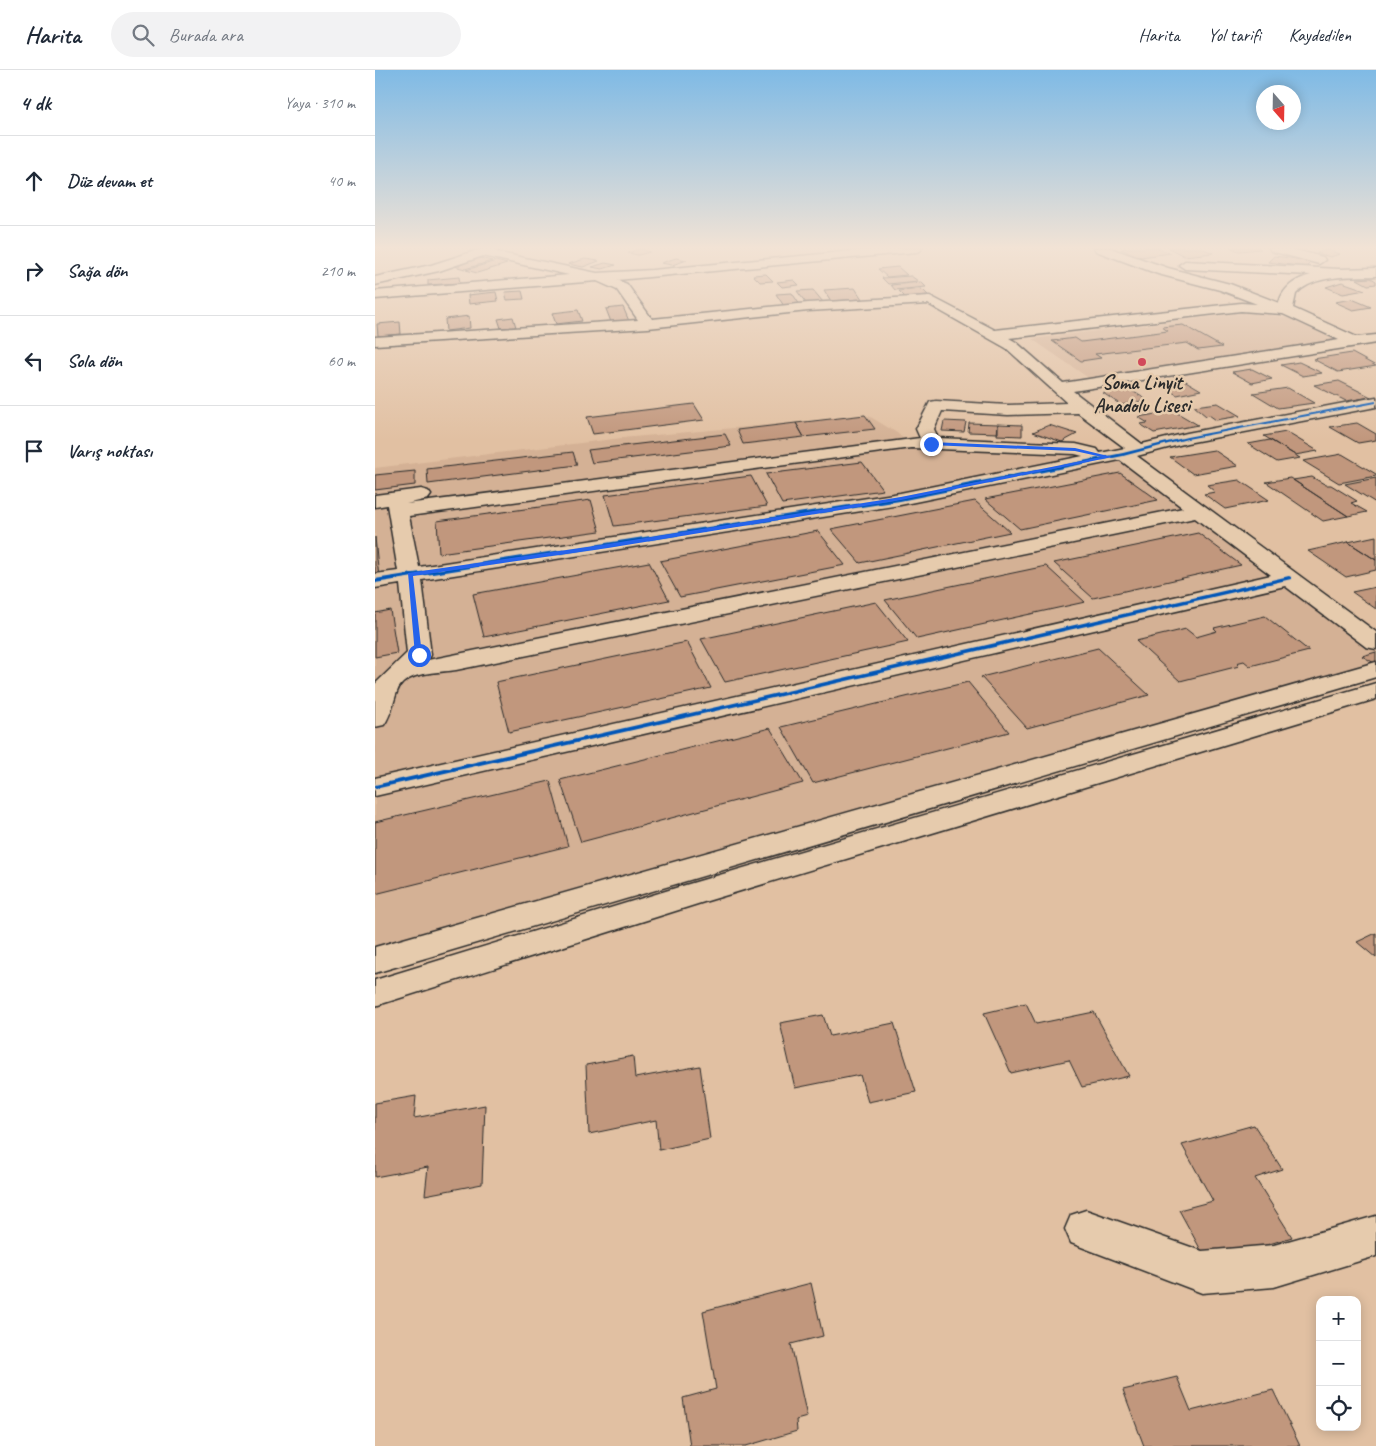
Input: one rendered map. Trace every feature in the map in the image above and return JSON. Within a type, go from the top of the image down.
[{"type":"street","points":[[640,312],[648,324]]},
{"type":"street","points":[[375,341],[648,324],[759,312]]},
{"type":"street","points":[[952,312],[1011,345],[1083,408],[1124,454],[1289,578],[1375,656]]},
{"type":"street","points":[[993,335],[1195,312]]},
{"type":"street","points":[[1291,312],[1376,352]]},
{"type":"street","points":[[1060,388],[1376,338]]},
{"type":"street","points":[[375,581],[410,574],[608,546],[901,499],[1124,454],[1187,438],[1376,402]]},
{"type":"street","points":[[931,444],[925,429],[936,406],[1008,410],[1083,408]]},
{"type":"street","points":[[375,719],[388,681],[419,655],[410,574],[390,504],[911,443],[1075,449],[1124,454]]},
{"type":"street","points":[[388,681],[456,663],[1199,511]]},
{"type":"street","points":[[375,787],[1289,578]]},
{"type":"street","points":[[375,960],[1375,656]]},
{"type":"street","points":[[375,993],[693,894],[1376,691]]},
{"type":"street","points":[[1086,1229],[1202,1272],[1274,1266],[1376,1236]]},
{"type":"shaded area","name":"Soma Linyit Anadolu Lisesi","points":[[1250,312],[1303,320],[1345,343],[1093,381],[1032,339]]},
{"type":"shaded area","points":[[869,416],[897,433],[910,445],[1122,456],[1376,647],[1376,666],[375,957],[375,468],[622,438]]},
{"type":"building","points":[[579,312],[582,321],[556,324],[552,313]]},
{"type":"building","points":[[607,312],[625,312],[629,321],[611,322]]},
{"type":"building","points":[[469,316],[470,328],[446,331],[445,319]]},
{"type":"building","points":[[513,317],[516,327],[501,328],[498,319]]},
{"type":"building","points":[[400,322],[401,334],[378,336],[377,324]]},
{"type":"building","points":[[1183,325],[1222,347],[1198,350],[1187,343],[1095,354],[1101,358],[1081,361],[1052,341],[1075,338],[1081,342],[1168,331],[1162,327]]},
{"type":"building","points":[[1352,353],[1376,366],[1338,372],[1313,359]]},
{"type":"building","points":[[1299,362],[1322,373],[1303,376],[1281,365]]},
{"type":"building","points":[[1252,369],[1272,379],[1252,383],[1232,372]]},
{"type":"building","points":[[1184,380],[1201,390],[1177,395],[1159,384]]},
{"type":"building","points":[[1339,381],[1371,397],[1346,401],[1314,385]]},
{"type":"building","points":[[1288,388],[1314,403],[1278,408],[1253,393]]},
{"type":"building","points":[[1129,389],[1147,400],[1121,405],[1103,393]]},
{"type":"building","points":[[1218,403],[1240,416],[1216,420],[1209,415],[1206,416],[1194,406]]},
{"type":"building","points":[[694,404],[704,420],[593,434],[587,417]]},
{"type":"building","points":[[1174,411],[1198,425],[1154,433],[1140,424],[1148,423],[1138,417]]},
{"type":"building","points":[[865,415],[875,429],[804,437],[796,423]]},
{"type":"building","points":[[944,421],[966,422],[964,432],[942,431]]},
{"type":"building","points":[[796,423],[804,437],[743,444],[737,430]]},
{"type":"building","points":[[969,423],[998,424],[998,433],[968,432]]},
{"type":"building","points":[[1357,423],[1376,434],[1376,440],[1358,443],[1330,427]]},
{"type":"building","points":[[998,424],[1022,425],[1022,436],[997,435]]},
{"type":"building","points":[[1049,425],[1077,434],[1062,442],[1033,432]]},
{"type":"building","points":[[1286,432],[1318,451],[1295,455],[1264,436]]},
{"type":"building","points":[[725,434],[731,446],[592,463],[588,450]]},
{"type":"building","points":[[1270,440],[1300,458],[1277,462],[1248,444]]},
{"type":"building","points":[[1214,450],[1238,466],[1193,474],[1170,457]]},
{"type":"building","points":[[573,452],[577,465],[428,484],[427,469]]},
{"type":"building","points":[[1342,454],[1376,474],[1376,476],[1339,483],[1303,461]]},
{"type":"building","points":[[862,462],[883,490],[782,504],[766,474]]},
{"type":"building","points":[[415,471],[415,485],[375,490],[375,475]]},
{"type":"building","points":[[1120,473],[1158,500],[1020,529],[985,499]]},
{"type":"building","points":[[751,476],[767,506],[614,526],[605,495]]},
{"type":"building","points":[[1312,477],[1326,485],[1331,485],[1357,501],[1351,503],[1367,512],[1348,516],[1293,480]]},
{"type":"building","points":[[1290,478],[1348,516],[1323,521],[1266,482]]},
{"type":"building","points":[[1376,478],[1376,503],[1345,484]]},
{"type":"building","points":[[1239,480],[1269,500],[1225,509],[1204,494],[1215,492],[1207,485]]},
{"type":"building","points":[[591,500],[600,531],[439,553],[437,521]]},
{"type":"building","points":[[975,501],[1010,532],[860,563],[831,529]]},
{"type":"building","points":[[818,531],[845,565],[680,597],[660,561]]},
{"type":"building","points":[[1198,533],[1241,565],[1093,598],[1054,563]]},
{"type":"building","points":[[1376,536],[1376,560],[1348,542]]},
{"type":"building","points":[[375,537],[379,578],[375,579]]},
{"type":"building","points":[[1348,542],[1376,560],[1376,570],[1346,577],[1308,551]]},
{"type":"building","points":[[649,562],[669,600],[484,637],[473,594]]},
{"type":"building","points":[[1046,566],[1085,602],[917,639],[885,600]]},
{"type":"building","points":[[1376,587],[1376,609],[1352,592]]},
{"type":"building","points":[[876,602],[908,642],[725,682],[701,639]]},
{"type":"building","points":[[390,610],[397,653],[375,657],[375,613]]},
{"type":"building","points":[[1265,616],[1309,651],[1250,666],[1244,661],[1236,663],[1239,666],[1180,681],[1136,641],[1186,629],[1196,637],[1217,631],[1214,628]]},
{"type":"building","points":[[687,642],[711,688],[509,732],[496,682]]},
{"type":"building","points":[[1098,648],[1149,695],[1027,728],[981,677]]},
{"type":"building","points":[[1376,652],[1376,664],[1362,656]]},
{"type":"building","points":[[968,682],[1009,732],[813,783],[781,727]]},
{"type":"building","points":[[770,728],[803,783],[581,842],[560,780]]},
{"type":"building","points":[[550,781],[568,846],[375,894],[375,822]]},
{"type":"building","points":[[1376,933],[1376,958],[1357,942]]},
{"type":"building","points":[[1026,1003],[1036,1024],[1094,1012],[1129,1076],[1082,1087],[1069,1060],[1011,1073],[984,1013]]},
{"type":"building","points":[[823,1015],[830,1036],[894,1023],[916,1092],[868,1102],[860,1075],[795,1088],[780,1023]]},
{"type":"building","points":[[633,1056],[635,1078],[700,1066],[710,1139],[659,1150],[656,1120],[589,1134],[586,1065]]},
{"type":"building","points":[[416,1096],[414,1118],[485,1105],[482,1184],[425,1195],[428,1167],[375,1177],[375,1103]]},
{"type":"building","points":[[1254,1125],[1282,1169],[1255,1178],[1292,1237],[1208,1263],[1179,1210],[1213,1201],[1182,1145]]},
{"type":"building","points":[[811,1283],[823,1336],[791,1344],[807,1417],[796,1420],[797,1431],[746,1446],[690,1446],[683,1398],[716,1389],[703,1311]]},
{"type":"building","points":[[1177,1377],[1191,1411],[1273,1390],[1300,1446],[1144,1446],[1123,1390]]},
{"type":"cycle path","points":[[375,581],[900,499],[1123,454],[1187,438],[1376,402]]},
{"type":"cycle path","points":[[375,787],[1289,578]]},
{"type":"place","name":"Soma Linyit Anadolu Lisesi","points":[[1142,362]]},
{"type":"route","points":[[419,655],[410,574],[608,546],[901,499],[1109,457],[1075,449],[931,444]]}]
